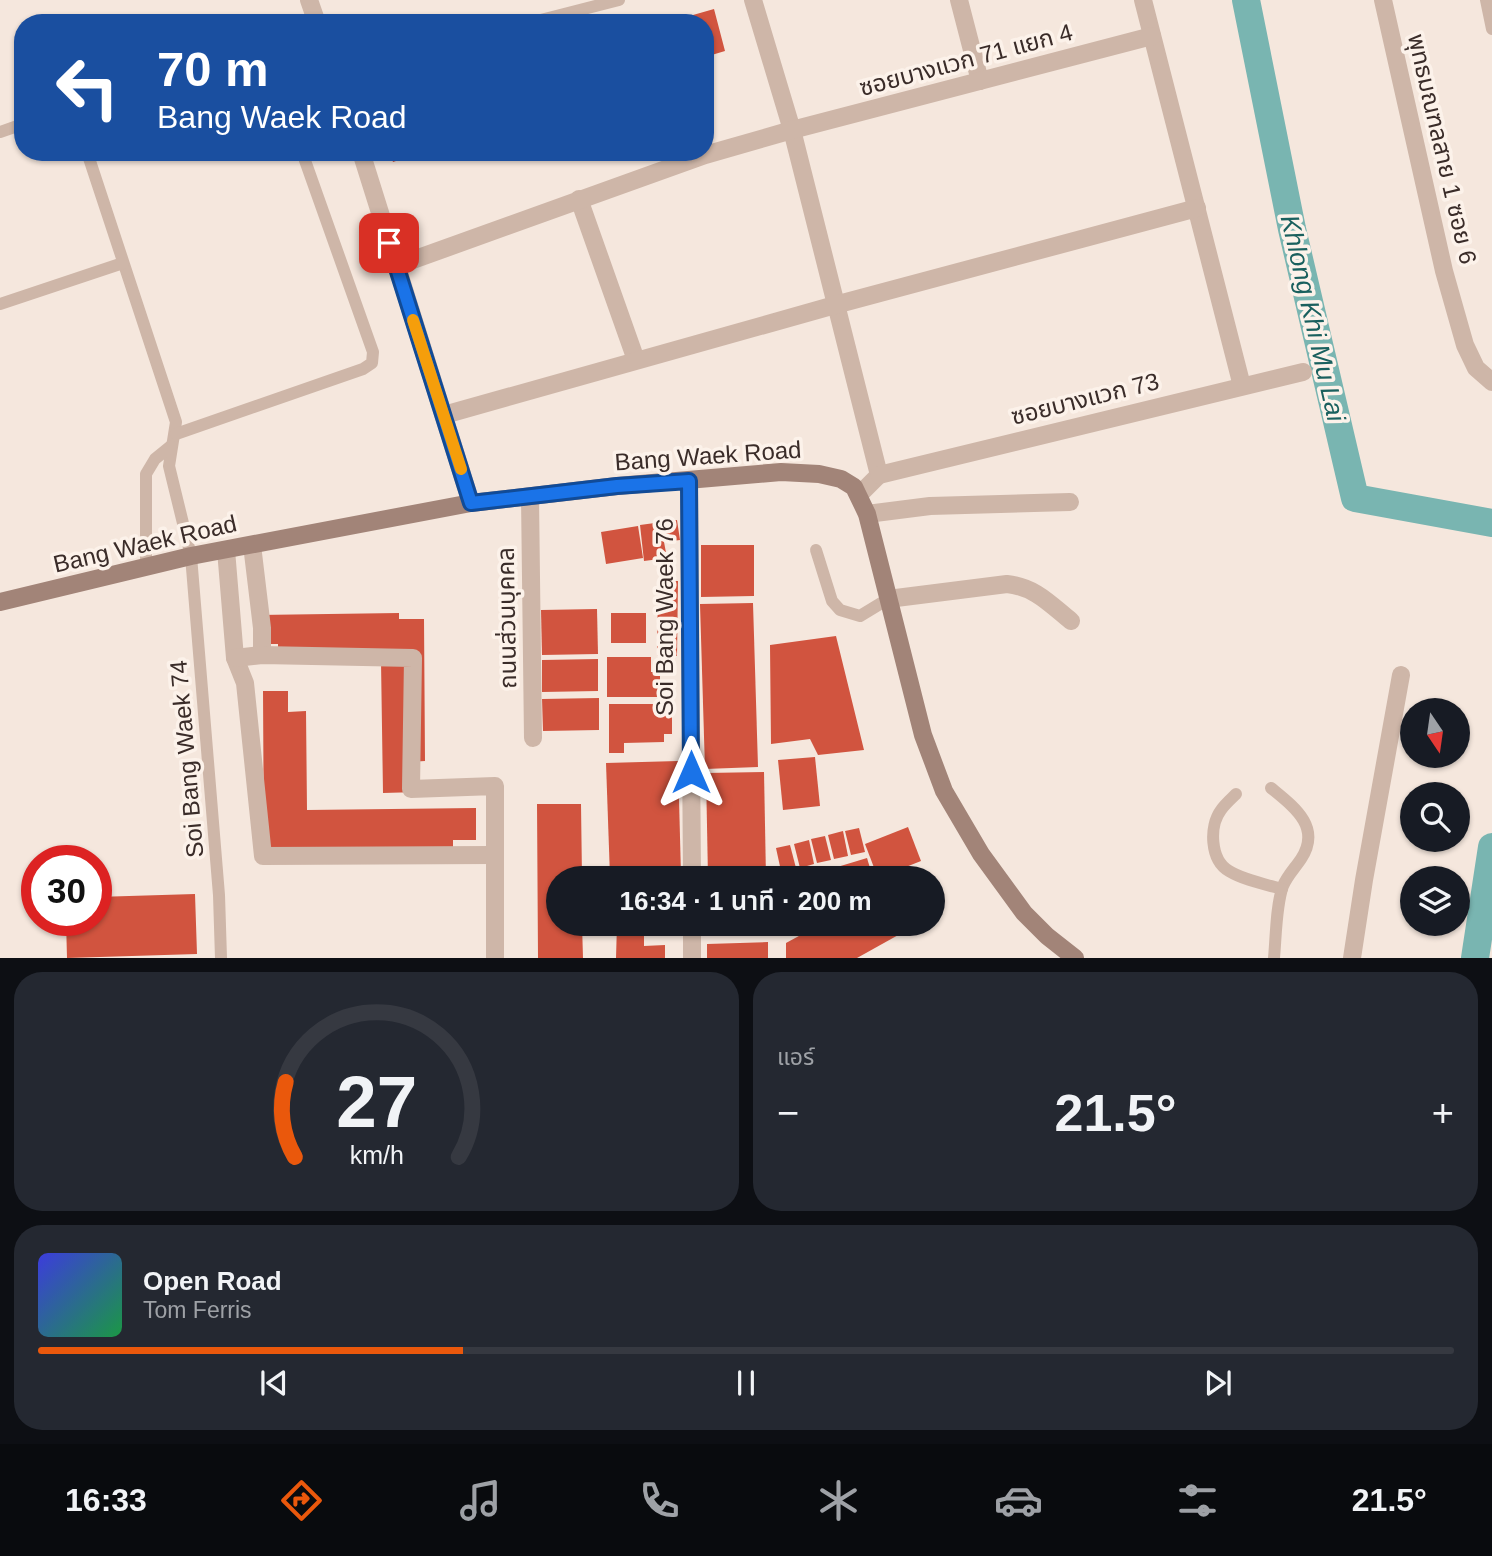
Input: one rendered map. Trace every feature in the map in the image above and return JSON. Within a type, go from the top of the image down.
[{"type":"main road","name":"Bang Waek Road","points":[[0,602],[191,556],[471,503],[617,486],[781,472],[819,474],[841,479],[854,487],[859,495]]},
{"type":"main road","points":[[859,495],[867,514],[923,735],[944,791],[981,854],[1024,913],[1047,936],[1075,957]]},
{"type":"street","points":[[753,0],[792,131],[879,475],[859,495]]},
{"type":"street","points":[[959,0],[981,81]]},
{"type":"street","points":[[1143,0],[1242,386]]},
{"type":"street","name":"พุทธมณฑลสาย 1 ซอย 6","points":[[1383,0],[1444,271],[1465,345],[1476,368],[1492,382]]},
{"type":"street","name":"ซอยบางแวก 71 แยก 4","points":[[714,153],[1152,37]]},
{"type":"street","points":[[364,161],[471,503]]},
{"type":"street","name":"ซอยบางแวก 71 แยก 4","points":[[396,266],[688,161]]},
{"type":"street","points":[[579,199],[636,359]]},
{"type":"street","points":[[444,415],[636,359],[1197,208]]},
{"type":"street","name":"ซอยบางแวก 73","points":[[879,475],[1303,372]]},
{"type":"street","name":"Soi Bang Waek 76","points":[[689,481],[692,866]]},
{"type":"street","name":"ถนนส่วนบุคคล","points":[[530,497],[533,738]]},
{"type":"street","points":[[867,514],[930,506],[1070,502]]},
{"type":"street","points":[[252,545],[262,628],[262,655]]},
{"type":"street","points":[[226,550],[235,658],[245,683],[263,856],[493,855]]},
{"type":"street","points":[[888,598],[1007,584],[1023,586],[1071,621]]},
{"type":"street","points":[[235,658],[262,655],[413,658],[411,789],[495,786],[495,957]]},
{"type":"street","points":[[1352,957],[1402,675]]},
{"type":"street","points":[[692,936],[692,957]]},
{"type":"lane","points":[[564,14],[619,0]]},
{"type":"lane","points":[[1486,0],[1492,29]]},
{"type":"lane","name":"Soi Bang Waek 74","points":[[90,161],[175,416],[169,472],[191,556],[219,895],[221,957]]},
{"type":"lane","points":[[146,567],[146,474],[155,459],[174,440],[363,369],[372,363],[373,352],[305,161]]},
{"type":"lane","points":[[0,304],[123,263]]},
{"type":"lane","points":[[816,550],[832,601],[840,610],[860,616],[888,598]]},
{"type":"lane","points":[[1270,788],[1291,805],[1304,820],[1309,831],[1309,844],[1282,889],[1274,957]]},
{"type":"lane","points":[[1236,794],[1219,811],[1214,828],[1213,847],[1217,858],[1226,870],[1282,889]]},
{"type":"building","points":[[714,9],[725,51],[714,54],[714,14],[696,14]]},
{"type":"building","points":[[677,520],[680,540],[664,542],[667,558],[644,561],[640,525]]},
{"type":"building","points":[[638,526],[643,558],[606,564],[601,532]]},
{"type":"building","points":[[701,545],[754,545],[754,596],[701,597]]},
{"type":"building","points":[[658,581],[678,581],[677,656],[657,656]]},
{"type":"building","points":[[753,603],[758,767],[705,769],[700,604]]},
{"type":"building","points":[[597,609],[598,654],[542,655],[541,610]]},
{"type":"building","points":[[399,613],[399,619],[424,619],[425,761],[409,762],[418,792],[383,793],[381,661],[278,662],[278,644],[258,644],[258,615]]},
{"type":"building","points":[[611,613],[646,613],[646,643],[611,643]]},
{"type":"building","points":[[836,636],[864,750],[818,755],[810,739],[771,744],[770,645]]},
{"type":"building","points":[[607,657],[651,657],[651,672],[660,672],[660,697],[607,697]]},
{"type":"building","points":[[598,659],[598,691],[542,692],[542,660]]},
{"type":"building","points":[[263,691],[288,691],[288,712],[306,711],[307,810],[476,808],[476,840],[453,840],[453,858],[264,860]]},
{"type":"building","points":[[599,698],[599,730],[543,731],[542,699]]},
{"type":"building","points":[[609,704],[672,704],[672,734],[664,734],[664,742],[624,743],[624,753],[609,753]]},
{"type":"building","points":[[815,757],[820,806],[783,810],[778,760]]},
{"type":"building","points":[[678,761],[681,866],[610,866],[606,763]]},
{"type":"building","points":[[764,772],[766,866],[708,866],[706,773]]},
{"type":"building","points":[[537,804],[581,804],[582,866],[546,866],[546,936],[582,936],[583,958],[538,958]]},
{"type":"building","points":[[908,827],[921,861],[908,866],[873,866],[865,844]]},
{"type":"building","points":[[859,828],[865,852],[851,855],[845,831]]},
{"type":"building","points":[[843,831],[848,856],[834,859],[828,835]]},
{"type":"building","points":[[825,836],[831,860],[817,863],[811,839]]},
{"type":"building","points":[[809,840],[814,864],[800,866],[794,844]]},
{"type":"building","points":[[790,845],[795,866],[780,866],[776,848]]},
{"type":"building","points":[[867,858],[869,866],[841,866]]},
{"type":"building","points":[[195,894],[197,954],[67,958],[66,936],[112,936],[112,897]]},
{"type":"building","points":[[617,936],[644,936],[644,946],[665,945],[665,958],[616,958]]},
{"type":"building","points":[[799,936],[896,936],[857,958],[786,958],[786,943]]},
{"type":"building","points":[[768,942],[768,958],[707,958],[707,944]]},
{"type":"waterway","name":"Khlong Khi Mu Lai","points":[[1246,0],[1292,229],[1355,498],[1492,523]]},
{"type":"waterway","points":[[1475,958],[1492,847]]},
{"type":"slow traffic","points":[[413,320],[461,469]]},
{"type":"route","points":[[389,243],[471,503],[617,486],[689,481],[691,772]]}]
